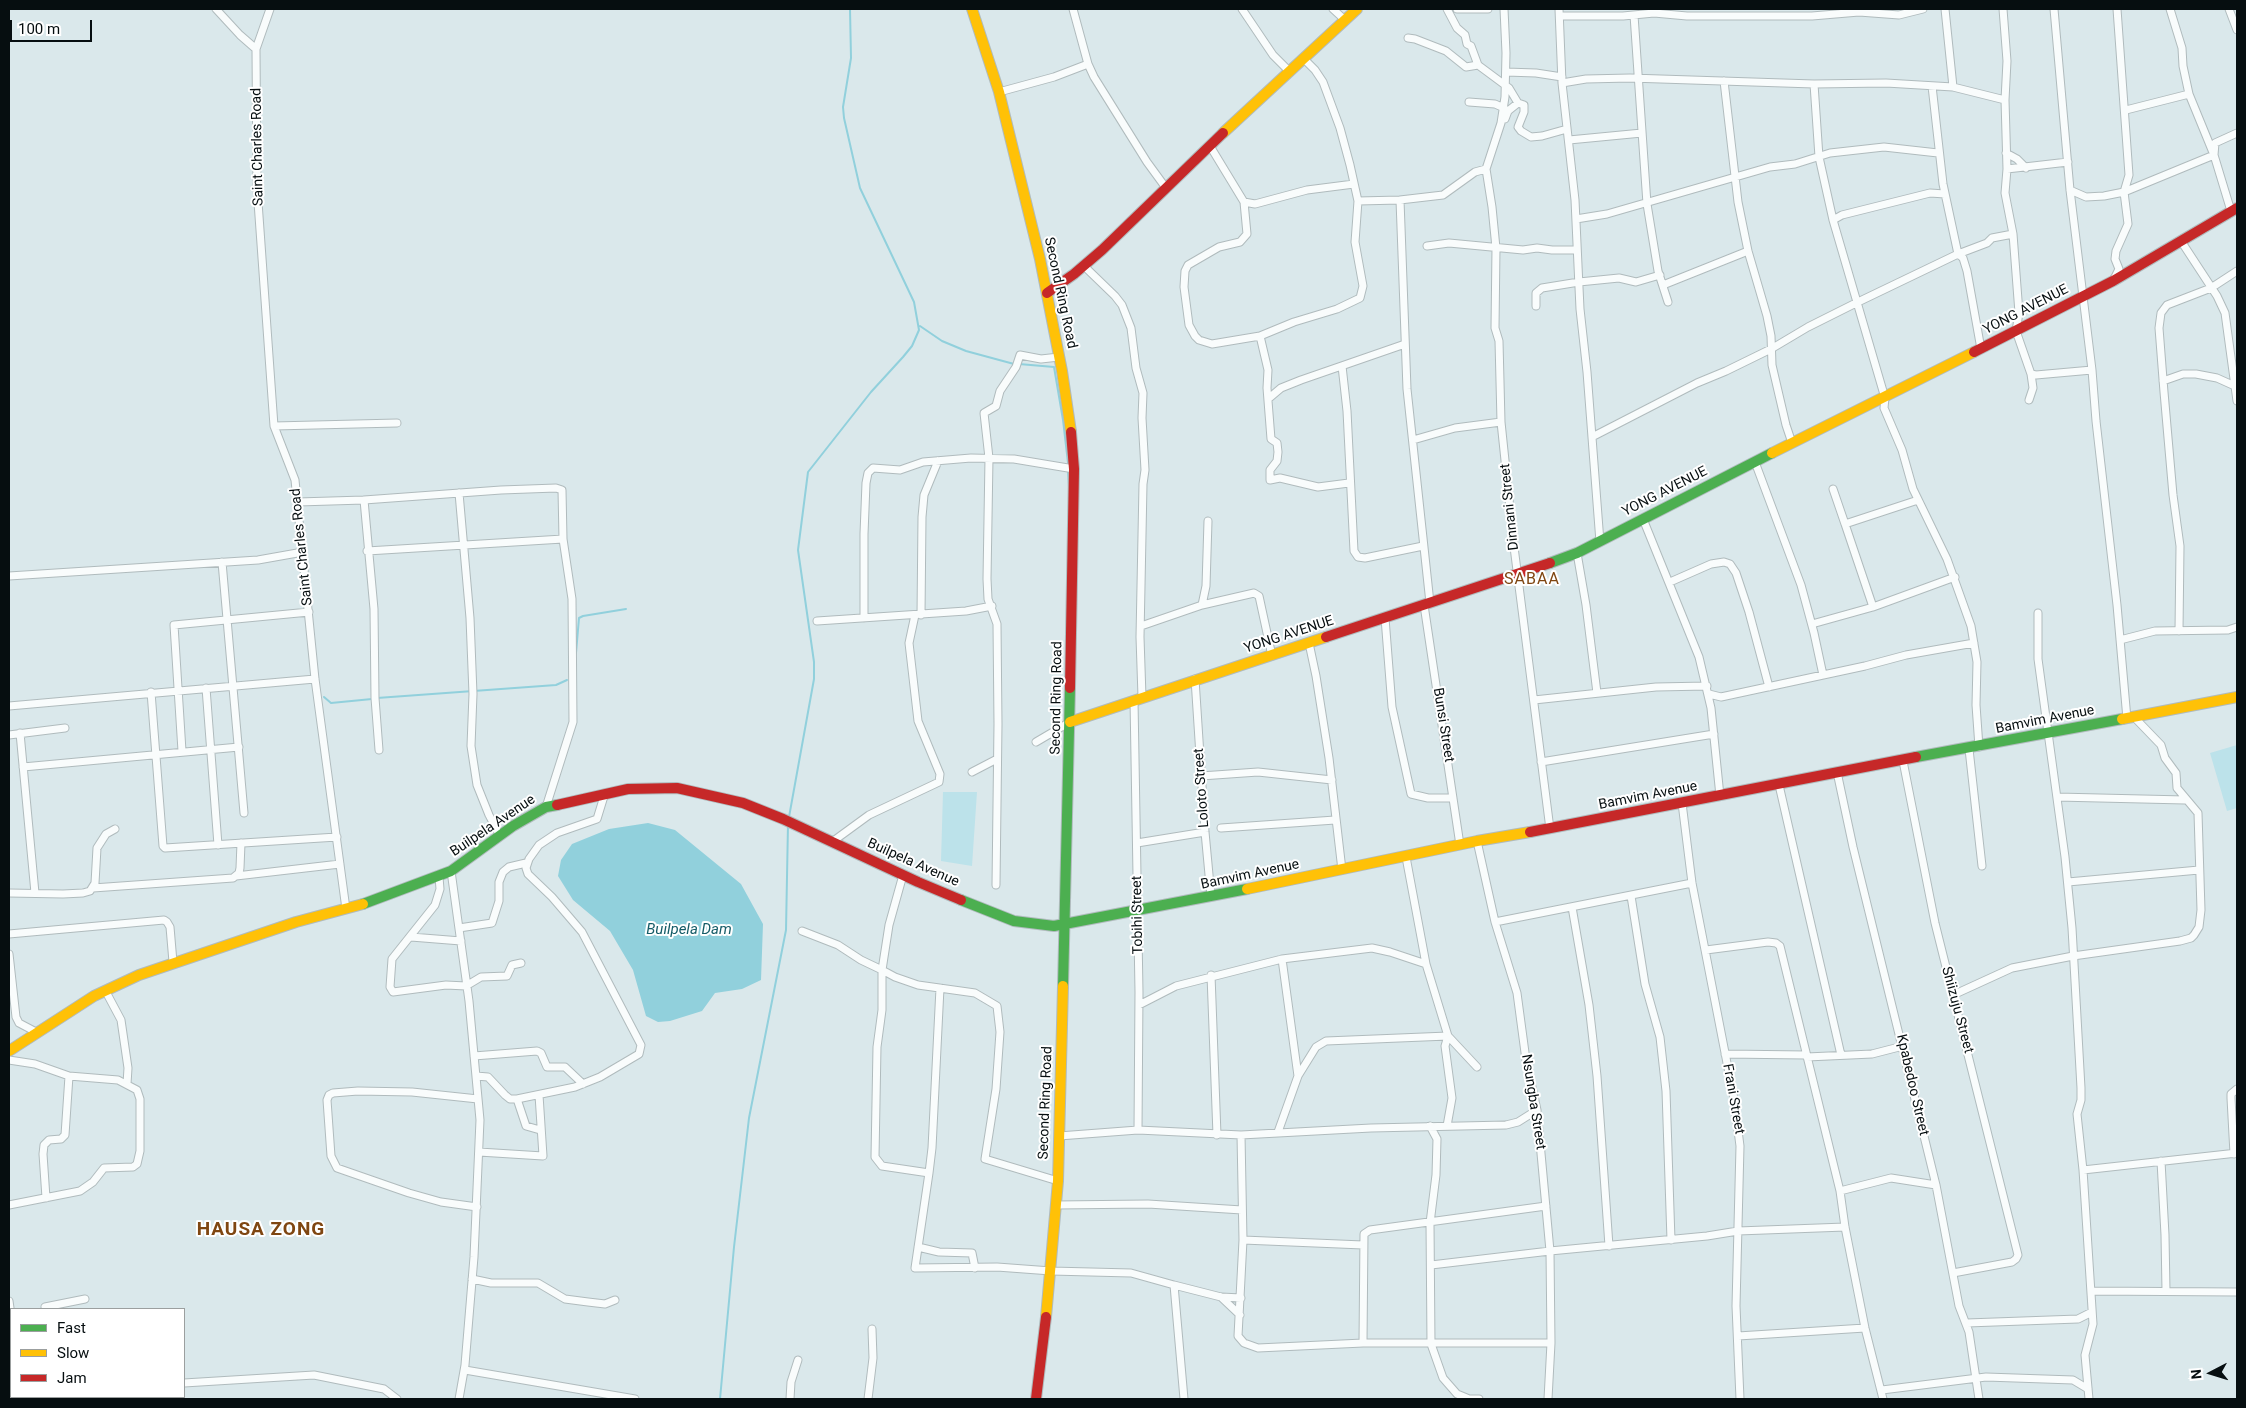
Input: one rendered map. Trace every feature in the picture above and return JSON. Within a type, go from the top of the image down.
[{"type":"street","points":[[216,9],[256,49]]},
{"type":"street","name":"Saint Charles Road","points":[[270,9],[256,49],[257,188],[274,426],[295,480],[315,679],[346,909]]},
{"type":"street","name":"Second Ring Road","points":[[972,9],[999,92],[1047,293],[1069,415],[1074,469],[1070,722],[1058,1181],[1051,1271],[1036,1399]]},
{"type":"street","points":[[1073,9],[1088,64],[1112,109],[1166,188]]},
{"type":"street","points":[[1242,9],[1273,55],[1290,72]]},
{"type":"street","points":[[1333,9],[1346,21]]},
{"type":"street","points":[[1047,293],[1084,266],[1357,9]]},
{"type":"street","points":[[1448,9],[1458,28],[1465,35],[1467,44],[1471,46],[1478,65],[1510,88],[1518,103],[1524,105],[1524,112],[1518,127],[1530,138],[1567,128]]},
{"type":"street","points":[[1457,9],[1488,9]]},
{"type":"street","points":[[1358,201],[1400,200],[1443,195],[1475,172],[1486,169],[1504,108],[1506,72],[1504,9]]},
{"type":"street","points":[[1600,542],[1579,282],[1576,220],[1562,80],[1559,13],[1605,12],[1634,15],[1654,13],[1679,16],[1724,12],[1812,16],[1841,11],[1899,15],[1924,9]]},
{"type":"street","points":[[1945,9],[1954,87]]},
{"type":"street","points":[[2003,9],[2007,61],[2005,100],[2006,193],[2014,234],[2019,313],[2016,331],[2031,374],[2033,388],[2029,400]]},
{"type":"street","points":[[1953,995],[2012,968],[2073,956],[2192,938],[2199,926],[2201,910],[2198,813],[2185,800],[2177,788],[2176,773],[2165,758],[2161,745],[2130,718],[2096,421],[2092,370],[2070,190],[2054,9]]},
{"type":"street","points":[[2113,281],[2118,269],[2115,260],[2116,251],[2128,224],[2124,192],[2129,174],[2126,110],[2117,9]]},
{"type":"street","points":[[2170,9],[2182,48],[2183,66],[2189,94],[2234,209]]},
{"type":"street","points":[[2230,9],[2237,30]]},
{"type":"street","points":[[1634,15],[1647,204],[1660,275],[1668,302]]},
{"type":"street","points":[[1408,38],[1446,51],[1466,67],[1478,65]]},
{"type":"street","points":[[1210,146],[1244,202],[1247,234],[1240,242],[1219,247],[1188,265],[1185,271],[1184,287],[1189,325],[1192,333],[1199,340],[1212,344],[1260,336],[1294,322],[1336,309],[1360,298],[1363,286],[1356,242],[1358,201],[1354,184],[1340,128],[1330,98],[1315,70],[1304,60]]},
{"type":"street","points":[[999,92],[1054,77],[1088,64]]},
{"type":"street","points":[[1506,72],[1536,73],[1562,80],[1639,78],[1814,84],[1886,83],[1954,87],[2005,100]]},
{"type":"street","points":[[1724,80],[1734,178],[1748,251],[1767,316],[1772,365],[1792,443]]},
{"type":"street","points":[[1814,84],[1819,157],[1834,220],[1885,398],[1884,408],[1902,450],[1909,477],[1918,500],[1955,577],[1971,626],[1978,662],[1976,705],[1979,747]]},
{"type":"street","points":[[1932,86],[1938,153],[1943,184],[1958,254],[1963,258],[1967,271],[1981,349]]},
{"type":"street","points":[[2126,110],[2189,94]]},
{"type":"street","points":[[1469,102],[1494,104],[1504,108]]},
{"type":"street","points":[[1501,123],[1508,111],[1518,103]]},
{"type":"street","points":[[1569,140],[1642,133]]},
{"type":"street","points":[[2214,155],[2215,143],[2237,133]]},
{"type":"street","points":[[1576,220],[1647,204],[1770,167],[1795,164],[1849,150],[1884,147],[1938,153]]},
{"type":"street","points":[[2006,153],[2017,159],[2026,168]]},
{"type":"street","points":[[2070,190],[2086,197],[2124,192],[2214,155]]},
{"type":"street","points":[[2007,170],[2068,162]]},
{"type":"street","name":"Dinnani Street","points":[[1486,169],[1496,248],[1495,328],[1499,341],[1501,422],[1550,829]]},
{"type":"street","points":[[1244,202],[1255,204],[1307,190],[1354,184]]},
{"type":"street","points":[[1930,193],[1943,184]]},
{"type":"street","points":[[1834,220],[1842,215],[1930,193],[1945,194]]},
{"type":"street","name":"Bunsi Street","points":[[1400,200],[1407,388],[1427,604],[1460,845]]},
{"type":"street","name":"YONG AVENUE","points":[[1070,722],[1577,553],[1642,518],[1840,418],[1885,398],[2113,281],[2234,209]]},
{"type":"street","points":[[1592,437],[1697,383],[1771,349],[1808,327],[1858,302],[1958,254],[1987,243],[1992,238],[2014,234]]},
{"type":"street","points":[[2181,241],[2225,313],[2237,401]]},
{"type":"street","points":[[1427,246],[1449,243],[1496,248],[1577,250]]},
{"type":"street","points":[[1663,285],[1748,251]]},
{"type":"street","name":"Tobihi Street","points":[[1084,266],[1122,305],[1131,328],[1136,368],[1143,393],[1142,418],[1146,470],[1143,484],[1138,699],[1138,1130]]},
{"type":"street","points":[[2178,631],[2180,546],[2173,495],[2159,328],[2163,309],[2167,305],[2211,288],[2237,271]]},
{"type":"street","points":[[1536,306],[1536,293],[1542,288],[1619,278],[1636,282],[1660,275]]},
{"type":"street","points":[[1260,336],[1268,370],[1271,439],[1277,443],[1278,452],[1277,461],[1270,470],[1270,480],[1280,478],[1318,487],[1349,483]]},
{"type":"street","points":[[1268,399],[1282,388],[1405,344]]},
{"type":"street","points":[[996,885],[997,624],[988,599],[986,553],[989,458],[984,413],[996,406],[1000,391],[1020,355],[1041,358],[1059,357]]},
{"type":"street","points":[[1342,366],[1347,411],[1349,483],[1354,551],[1358,557],[1365,558],[1423,546]]},
{"type":"street","points":[[2031,374],[2092,370]]},
{"type":"street","points":[[2163,381],[2183,374],[2196,374],[2217,378],[2236,386]]},
{"type":"street","points":[[1413,440],[1455,428],[1501,422]]},
{"type":"street","points":[[274,426],[397,423]]},
{"type":"street","points":[[864,618],[864,534],[868,473],[873,468],[900,470],[914,464],[989,458],[1033,461],[1074,469]]},
{"type":"street","points":[[832,842],[869,815],[939,782],[940,774],[925,744],[918,721],[909,644],[918,615],[924,495],[938,461]]},
{"type":"street","points":[[1754,462],[1790,556],[1812,624],[1823,675]]},
{"type":"street","points":[[1833,489],[1873,607]]},
{"type":"street","points":[[298,502],[364,500],[508,490],[562,490],[563,539],[572,599],[573,722],[546,807]]},
{"type":"street","points":[[459,493],[473,691],[471,746],[477,785],[500,836]]},
{"type":"street","points":[[364,500],[374,609],[375,699],[379,750]]},
{"type":"street","points":[[1845,524],[1918,500]]},
{"type":"street","points":[[1642,518],[1670,582],[1699,657],[1711,708],[1720,796]]},
{"type":"street","points":[[1202,605],[1206,586],[1208,520]]},
{"type":"street","points":[[368,550],[563,539]]},
{"type":"street","points":[[9,576],[258,560],[303,552]]},
{"type":"street","points":[[1577,553],[1586,605],[1597,693]]},
{"type":"street","points":[[222,562],[244,814]]},
{"type":"street","points":[[1670,582],[1711,564],[1724,562],[1730,564],[1736,573],[1749,612],[1769,687]]},
{"type":"street","points":[[1812,624],[1873,607],[1955,577]]},
{"type":"street","points":[[1140,626],[1202,605],[1257,593],[1272,656]]},
{"type":"street","points":[[817,621],[918,615],[992,606]]},
{"type":"street","points":[[182,751],[174,625],[309,612]]},
{"type":"street","points":[[2038,613],[2038,659],[2068,882],[2073,956],[2081,1096],[2077,1114],[2083,1170],[2093,1330],[2085,1355],[2089,1399]]},
{"type":"street","points":[[1385,618],[1392,707],[1411,794],[1428,798],[1453,798]]},
{"type":"street","points":[[2120,640],[2155,632],[2228,630],[2237,627]]},
{"type":"street","points":[[1309,643],[1332,780],[1342,870]]},
{"type":"street","points":[[1711,708],[1721,697],[1906,655],[1974,643]]},
{"type":"street","points":[[9,706],[315,679]]},
{"type":"street","name":"Loloto Street","points":[[1195,679],[1205,832],[1212,896]]},
{"type":"street","points":[[1534,700],[1656,687],[1708,690],[1721,697]]},
{"type":"street","points":[[206,688],[218,845]]},
{"type":"street","points":[[151,692],[162,846],[169,849],[336,837]]},
{"type":"street","name":"Bamvim Avenue","points":[[1064,924],[1138,912],[1477,841],[1550,829],[1837,772],[1979,747],[2237,697]]},
{"type":"street","points":[[1036,742],[1070,722]]},
{"type":"street","points":[[9,735],[65,728]]},
{"type":"street","points":[[20,733],[35,893]]},
{"type":"street","points":[[1541,762],[1714,734]]},
{"type":"street","points":[[23,767],[156,753],[239,747]]},
{"type":"street","points":[[1968,749],[1982,866]]},
{"type":"street","points":[[972,772],[997,759]]},
{"type":"street","name":"Shiizuju Street","points":[[1903,761],[1935,923],[2018,1257],[2012,1262],[1953,1273]]},
{"type":"street","points":[[1201,776],[1258,772],[1332,780]]},
{"type":"street","name":"Kpabedoo Street","points":[[1837,772],[1936,1185],[1959,1306],[1966,1323],[1979,1399]]},
{"type":"street","points":[[1778,785],[1842,1055]]},
{"type":"street","name":"Builpela Avenue","points":[[10,1056],[62,1015],[104,990],[173,962],[296,922],[346,909],[439,877],[451,871],[500,836],[546,807],[605,793],[651,787],[676,788],[743,803],[787,820],[904,875],[1014,921],[1045,926],[1064,924]]},
{"type":"street","points":[[459,928],[490,925],[497,909],[499,882],[502,872],[509,867],[526,863],[539,845],[557,833],[597,819],[605,793]]},
{"type":"street","points":[[2057,798],[2185,800]]},
{"type":"street","name":"Frani Street","points":[[1682,803],[1692,883],[1725,1054],[1740,1146],[1741,1182],[1738,1231],[1740,1399]]},
{"type":"street","points":[[1221,828],[1335,820]]},
{"type":"street","points":[[94,888],[97,848],[106,834],[115,829]]},
{"type":"street","points":[[1137,843],[1205,832]]},
{"type":"street","name":"Nsungba Street","points":[[1477,841],[1495,922],[1517,993],[1526,1060],[1537,1110],[1550,1251],[1551,1343],[1548,1399]]},
{"type":"street","points":[[236,876],[240,868],[240,843]]},
{"type":"street","points":[[1406,857],[1426,964],[1448,1036],[1478,1067]]},
{"type":"street","points":[[476,1076],[488,1077],[510,1099],[517,1099],[565,1090],[583,1084],[639,1054],[640,1045],[582,932],[552,897],[528,874],[526,863]]},
{"type":"street","points":[[9,893],[84,893],[94,888],[226,880],[236,876],[340,864]]},
{"type":"street","points":[[2068,882],[2199,870]]},
{"type":"street","points":[[451,871],[476,1076],[479,1152],[477,1208],[465,1370],[459,1399]]},
{"type":"street","points":[[904,875],[888,925],[882,970],[882,1010],[877,1046],[874,1157],[882,1166],[928,1173]]},
{"type":"street","points":[[439,877],[440,889],[435,905],[392,959],[390,987],[392,992],[446,985],[466,986],[481,977],[507,976],[512,965],[521,963]]},
{"type":"street","points":[[1495,922],[1692,883]]},
{"type":"street","points":[[1631,896],[1636,937],[1645,984],[1660,1037],[1666,1091],[1670,1240]]},
{"type":"street","points":[[1572,906],[1589,1005],[1595,1058],[1609,1246]]},
{"type":"street","points":[[9,934],[164,920],[170,927],[173,962]]},
{"type":"street","points":[[802,931],[838,945],[861,960],[906,981],[975,993],[997,1006],[1000,1032],[996,1089],[985,1159],[1058,1181]]},
{"type":"street","points":[[411,937],[460,941]]},
{"type":"street","points":[[1706,950],[1768,942],[1776,943],[1780,946],[1840,1191],[1845,1227],[1865,1328],[1883,1399]]},
{"type":"street","points":[[1139,1005],[1176,986],[1212,975],[1282,959],[1372,948],[1426,964]]},
{"type":"street","points":[[9,954],[16,1018],[19,1023],[38,1033]]},
{"type":"street","points":[[1282,959],[1298,1076]]},
{"type":"street","points":[[1212,975],[1217,1135]]},
{"type":"street","points":[[940,988],[932,1148],[915,1268],[1012,1267],[1051,1271],[1131,1273],[1221,1297],[1241,1298]]},
{"type":"street","points":[[104,990],[121,1020],[124,1030],[128,1068],[127,1084]]},
{"type":"street","points":[[1278,1132],[1298,1076],[1316,1047],[1326,1041],[1448,1036]]},
{"type":"street","points":[[1447,1126],[1452,1098],[1445,1046],[1448,1036]]},
{"type":"street","points":[[1725,1054],[1842,1055],[1883,1052],[1903,1046]]},
{"type":"street","points":[[474,1056],[537,1052],[541,1054],[547,1067],[565,1067],[583,1084]]},
{"type":"street","points":[[9,1205],[80,1191],[87,1187],[104,1168],[133,1167],[137,1164],[140,1151],[140,1094],[127,1084],[111,1079],[69,1076],[10,1056]]},
{"type":"street","points":[[46,1198],[44,1145],[49,1140],[61,1139],[65,1135],[69,1076]]},
{"type":"street","points":[[2083,1170],[2236,1154],[2231,1094],[2237,1089]]},
{"type":"street","points":[[477,1208],[441,1202],[409,1193],[338,1168],[331,1156],[326,1100],[333,1093],[358,1091],[412,1092],[478,1099]]},
{"type":"street","points":[[479,1152],[542,1156],[540,1130],[542,1111],[539,1095]]},
{"type":"street","points":[[517,1099],[526,1126],[540,1130]]},
{"type":"street","points":[[1059,1136],[1138,1130],[1240,1135],[1430,1126],[1512,1125],[1537,1110]]},
{"type":"street","points":[[1430,1126],[1437,1139],[1436,1175],[1430,1222],[1431,1344],[1442,1378],[1457,1394],[1469,1399],[1479,1399]]},
{"type":"street","points":[[1240,1135],[1243,1240],[1238,1336],[1244,1343],[1250,1347],[1363,1343],[1551,1343]]},
{"type":"street","points":[[2161,1161],[2166,1291]]},
{"type":"street","points":[[1840,1191],[1891,1178],[1936,1185]]},
{"type":"street","points":[[1056,1205],[1148,1204],[1242,1210]]},
{"type":"street","points":[[1363,1343],[1364,1234],[1370,1230],[1546,1206]]},
{"type":"street","points":[[1431,1265],[1738,1231],[1845,1227]]},
{"type":"street","points":[[1243,1240],[1363,1245]]},
{"type":"street","points":[[918,1247],[939,1252],[972,1253],[975,1268]]},
{"type":"street","points":[[472,1280],[491,1283],[538,1283],[565,1299],[605,1304],[615,1300]]},
{"type":"street","points":[[1174,1284],[1184,1399]]},
{"type":"street","points":[[2091,1291],[2237,1292]]},
{"type":"street","points":[[1221,1297],[1240,1315]]},
{"type":"street","points":[[46,1308],[85,1299]]},
{"type":"street","points":[[1966,1323],[2078,1319],[2092,1312]]},
{"type":"street","points":[[1738,1336],[1865,1328]]},
{"type":"street","points":[[868,1399],[873,1358],[872,1329]]},
{"type":"street","points":[[790,1399],[791,1382],[798,1360]]},
{"type":"street","points":[[465,1370],[635,1399]]},
{"type":"street","points":[[185,1383],[314,1375],[384,1389],[396,1399]]},
{"type":"street","points":[[1882,1390],[1975,1377],[2066,1380],[2079,1383],[2088,1389]]},
{"type":"shaded area","points":[[2237,745],[2237,808],[2227,811],[2210,753]]},
{"type":"shaded area","points":[[943,792],[977,792],[972,866],[941,861]]},
{"type":"water","name":"Builpela Dam","points":[[648,823],[675,830],[741,884],[763,924],[761,980],[742,989],[715,993],[702,1011],[670,1021],[658,1022],[646,1016],[633,970],[610,931],[573,900],[558,876],[561,860],[572,844],[609,829]]},
{"type":"waterway","points":[[789,817],[814,679],[814,662],[798,550],[808,472],[871,392],[912,346],[919,330],[914,302],[860,188],[844,118],[843,107],[851,58],[850,9]]},
{"type":"waterway","points":[[920,326],[942,341],[966,351],[1014,364]]},
{"type":"waterway","points":[[1019,364],[1054,367],[1068,463]]},
{"type":"waterway","points":[[1068,471],[1069,487]]},
{"type":"waterway","points":[[576,653],[579,618],[626,609]]},
{"type":"waterway","points":[[377,698],[556,685],[567,680]]},
{"type":"waterway","points":[[324,697],[331,703],[372,699]]},
{"type":"waterway","points":[[720,1399],[734,1247],[749,1118],[786,930],[788,824]]},
{"type":"traffic: fast","points":[[1550,563],[1577,553],[1772,453]]},
{"type":"traffic: fast","points":[[1063,986],[1070,688]]},
{"type":"traffic: fast","points":[[1916,757],[2122,719]]},
{"type":"traffic: fast","points":[[363,904],[451,871],[513,826],[546,807],[557,805]]},
{"type":"traffic: fast","points":[[961,900],[1014,921],[1054,926],[1247,889]]},
{"type":"traffic: slow","points":[[972,9],[999,92],[1040,259],[1062,371],[1071,432]]},
{"type":"traffic: slow","points":[[1223,133],[1357,9]]},
{"type":"traffic: slow","points":[[1772,453],[1974,352]]},
{"type":"traffic: slow","points":[[1070,722],[1326,637]]},
{"type":"traffic: slow","points":[[2122,719],[2237,697]]},
{"type":"traffic: slow","points":[[1247,889],[1477,841],[1530,832]]},
{"type":"traffic: slow","points":[[9,1051],[94,996],[139,975],[296,922],[363,904]]},
{"type":"traffic: slow","points":[[1046,1317],[1058,1181],[1063,986]]},
{"type":"traffic: jam","points":[[1047,293],[1074,274],[1102,250],[1223,133]]},
{"type":"traffic: jam","points":[[1974,352],[2113,281],[2237,208]]},
{"type":"traffic: jam","points":[[1070,688],[1074,469],[1071,432]]},
{"type":"traffic: jam","points":[[1326,637],[1550,563]]},
{"type":"traffic: jam","points":[[1530,832],[1916,757]]},
{"type":"traffic: jam","points":[[557,805],[628,789],[677,788],[743,803],[783,819],[961,900]]},
{"type":"traffic: jam","points":[[1036,1399],[1046,1317]]},
{"type":"district","name":"SABAA","points":[[1532,580]]},
{"type":"district","name":"HAUSA ZONG","points":[[261,1230]]}]
